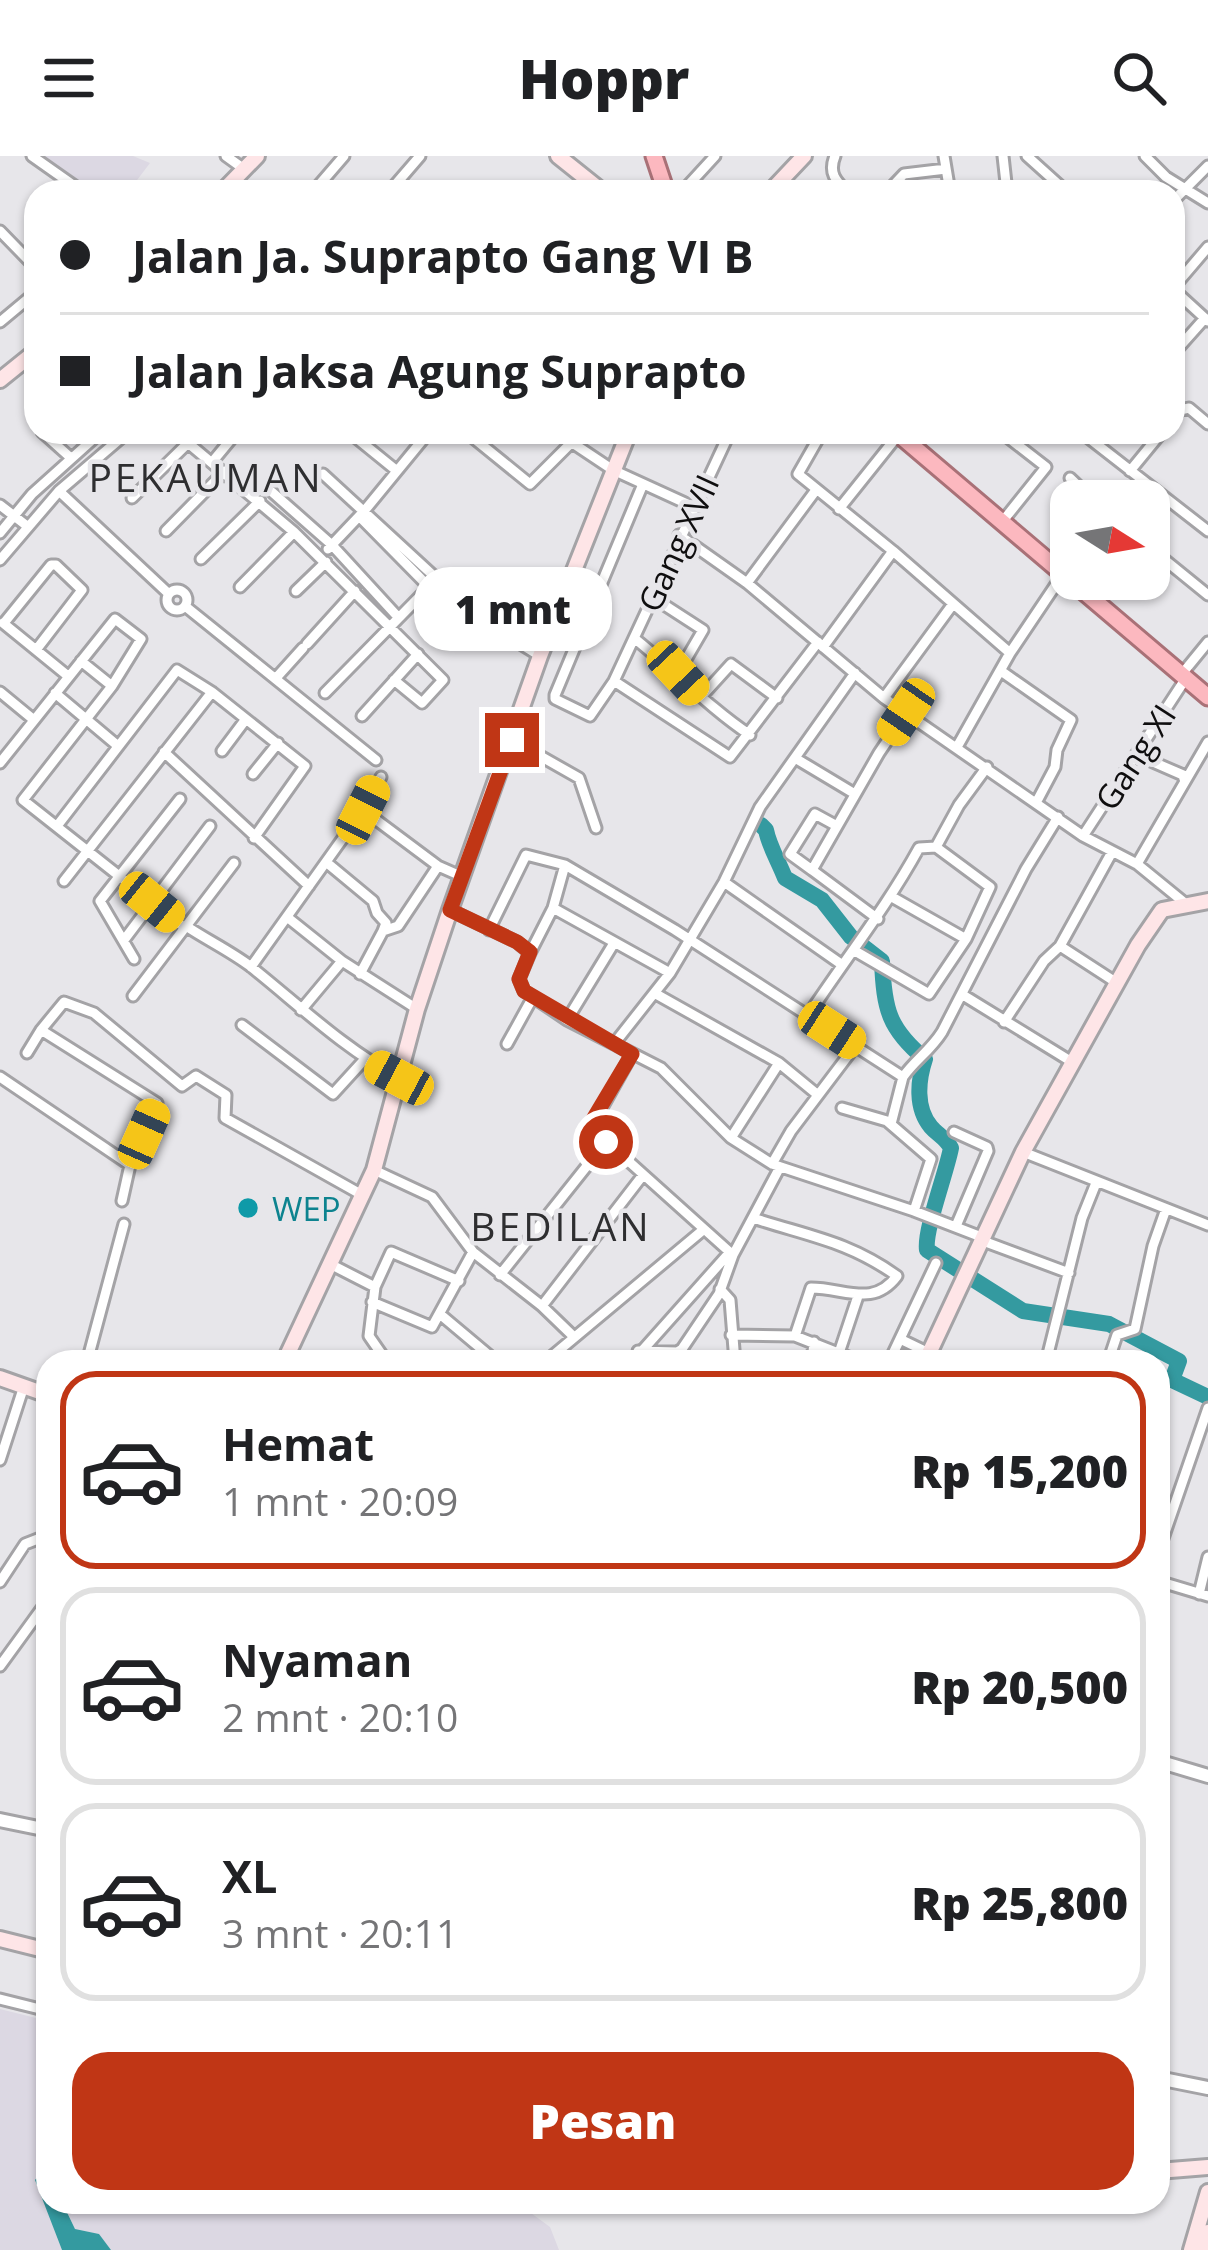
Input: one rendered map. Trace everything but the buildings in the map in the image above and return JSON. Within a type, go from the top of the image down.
[{"type":"highway","points":[[910,444],[1050,562]]},
{"type":"highway","points":[[1095,600],[1208,697]]},
{"type":"main road","points":[[233,180],[257,156]]},
{"type":"main road","points":[[558,156],[588,180]]},
{"type":"main road","points":[[781,180],[804,156]]},
{"type":"main road","points":[[0,380],[24,361]]},
{"type":"main road","points":[[290,1350],[374,1170],[417,1009],[450,910],[542,652],[623,444]]},
{"type":"main road","points":[[931,1350],[1023,1152],[1160,912],[1208,901]]},
{"type":"main road","points":[[0,1378],[36,1391]]},
{"type":"main road","points":[[0,1939],[36,1949]]},
{"type":"main road","points":[[1170,2170],[1208,2167]]},
{"type":"main road","points":[[1191,2250],[1208,2192]]},
{"type":"main road","points":[[1203,2250],[1208,2232]]},
{"type":"street","points":[[32,156],[66,180]]},
{"type":"street","points":[[226,156],[244,169]]},
{"type":"street","points":[[323,180],[344,156]]},
{"type":"street","points":[[399,180],[420,156]]},
{"type":"street","points":[[693,180],[715,156]]},
{"type":"street","points":[[944,156],[948,180]]},
{"type":"street","points":[[1028,156],[1054,180]]},
{"type":"street","points":[[1145,156],[1173,180]]},
{"type":"street","points":[[1185,188],[1208,166]]},
{"type":"street","points":[[898,180],[904,174],[946,169]]},
{"type":"street","points":[[0,231],[24,256]]},
{"type":"street","points":[[1185,274],[1208,247]]},
{"type":"street","points":[[1185,299],[1207,320],[1185,342]]},
{"type":"street","points":[[0,322],[24,302]]},
{"type":"street","points":[[55,444],[71,458]]},
{"type":"street","points":[[0,533],[32,494],[87,444]]},
{"type":"street","points":[[0,560],[63,487],[114,444]]},
{"type":"street","points":[[132,498],[187,444]]},
{"type":"street","points":[[193,444],[294,532],[442,677],[419,703],[394,680]]},
{"type":"street","points":[[213,461],[227,444]]},
{"type":"street","points":[[364,444],[397,471]]},
{"type":"street","points":[[296,591],[419,444]]},
{"type":"street","points":[[481,444],[530,484],[570,444],[613,470],[694,507]]},
{"type":"street","name":"Gang XVII","points":[[643,484],[555,694],[555,699],[590,716],[614,680],[724,444]]},
{"type":"street","points":[[815,444],[798,473],[1010,653]]},
{"type":"street","points":[[839,509],[889,444]]},
{"type":"street","points":[[1002,522],[1046,467],[1016,444]]},
{"type":"street","points":[[1096,444],[1208,531]]},
{"type":"street","points":[[1130,471],[1152,444]]},
{"type":"street","points":[[166,530],[225,471]]},
{"type":"street","points":[[57,473],[63,487],[170,594],[170,607],[185,606],[376,760]]},
{"type":"street","points":[[322,474],[432,583],[542,652]]},
{"type":"street","points":[[747,583],[815,490]]},
{"type":"street","points":[[272,492],[332,545],[398,617]]},
{"type":"street","points":[[32,494],[46,505]]},
{"type":"street","points":[[201,559],[260,502]]},
{"type":"street","points":[[0,505],[27,526]]},
{"type":"street","points":[[240,586],[294,532]]},
{"type":"street","points":[[679,535],[747,583],[884,698],[1083,836],[1137,864],[1186,904]]},
{"type":"street","points":[[614,680],[728,756],[750,735],[893,550]]},
{"type":"street","points":[[36,650],[83,589],[56,565],[51,565],[2,622],[36,650],[68,676]]},
{"type":"street","points":[[1170,565],[1208,595]]},
{"type":"street","points":[[325,693],[432,583]]},
{"type":"street","points":[[276,678],[355,591]]},
{"type":"street","points":[[957,747],[1010,653],[1050,594]]},
{"type":"street","points":[[652,597],[704,631],[678,673]]},
{"type":"street","points":[[884,698],[953,604]]},
{"type":"street","points":[[0,763],[118,619],[142,641],[87,721],[24,797],[185,927],[251,967],[364,1060],[399,1078]]},
{"type":"street","points":[[634,638],[717,713],[750,735]]},
{"type":"street","name":"Gang XI","points":[[1083,836],[1208,642]]},
{"type":"street","points":[[362,716],[418,654]]},
{"type":"street","points":[[81,661],[112,686]]},
{"type":"street","points":[[701,697],[731,664],[777,698]]},
{"type":"street","points":[[57,826],[177,670],[246,718],[305,770],[254,838]]},
{"type":"street","points":[[1001,671],[1071,719],[1055,767],[1037,801]]},
{"type":"street","points":[[614,1044],[670,973],[724,882],[760,807],[855,674]]},
{"type":"street","points":[[0,692],[34,720]]},
{"type":"street","points":[[64,881],[212,692]]},
{"type":"street","points":[[55,693],[118,746]]},
{"type":"street","points":[[812,870],[906,712]]},
{"type":"street","points":[[222,751],[246,718]]},
{"type":"street","points":[[512,740],[579,778],[596,828]]},
{"type":"street","points":[[1137,864],[1208,742]]},
{"type":"street","points":[[253,774],[278,743]]},
{"type":"street","points":[[164,752],[309,886]]},
{"type":"street","points":[[1137,754],[1184,779]]},
{"type":"street","points":[[795,758],[855,794]]},
{"type":"street","points":[[936,847],[958,805],[987,767]]},
{"type":"street","points":[[251,967],[363,810],[380,776]]},
{"type":"street","points":[[134,958],[100,904],[181,799]]},
{"type":"street","points":[[363,810],[438,866],[463,877]]},
{"type":"street","points":[[837,826],[814,814],[790,854],[878,919]]},
{"type":"street","points":[[891,1124],[904,1077],[914,1062],[927,1055],[963,995],[1026,869],[1058,818]]},
{"type":"street","points":[[124,940],[210,826]]},
{"type":"street","points":[[809,1014],[878,919],[919,848],[936,847],[990,886],[966,939],[929,994],[855,951]]},
{"type":"street","points":[[1004,1022],[1060,946],[1112,852]]},
{"type":"street","points":[[490,930],[526,854],[566,865],[904,1077]]},
{"type":"street","points":[[326,862],[373,901],[387,925],[360,974]]},
{"type":"street","points":[[133,996],[234,863]]},
{"type":"street","points":[[566,865],[519,985],[533,997],[567,1020],[661,1068],[731,1138],[776,1166],[914,1210],[1069,1273]]},
{"type":"street","points":[[383,931],[398,926],[438,866]]},
{"type":"street","points":[[724,882],[842,964]]},
{"type":"street","points":[[892,897],[966,939]]},
{"type":"street","points":[[553,908],[670,973]]},
{"type":"street","points":[[450,910],[530,952]]},
{"type":"street","points":[[286,917],[342,962],[417,1009]]},
{"type":"street","points":[[567,1020],[614,943]]},
{"type":"street","points":[[1060,946],[1117,983]]},
{"type":"street","points":[[301,1010],[342,962]]},
{"type":"street","points":[[656,994],[779,1063],[818,1094]]},
{"type":"street","points":[[963,995],[1072,1062]]},
{"type":"street","points":[[507,1044],[533,997]]},
{"type":"street","points":[[28,1053],[64,1002],[94,1013],[186,1088],[196,1076],[229,1097],[225,1118],[364,1196]]},
{"type":"street","points":[[242,1024],[333,1094],[364,1060]]},
{"type":"street","points":[[40,1030],[158,1103],[130,1166],[122,1202]]},
{"type":"street","points":[[642,1350],[732,1253],[818,1094],[856,1045]]},
{"type":"street","points":[[632,1054],[589,1131],[732,1253]]},
{"type":"street","points":[[731,1138],[779,1063]]},
{"type":"street","points":[[0,1077],[130,1166]]},
{"type":"street","points":[[154,1101],[172,1078]]},
{"type":"street","points":[[842,1108],[891,1124],[931,1159],[914,1210]]},
{"type":"street","points":[[954,1132],[988,1151],[956,1226]]},
{"type":"street","points":[[500,1275],[606,1142]]},
{"type":"street","points":[[1023,1152],[1208,1225]]},
{"type":"street","points":[[374,1170],[432,1197],[472,1252],[573,1336]]},
{"type":"street","points":[[542,1306],[643,1175]]},
{"type":"street","points":[[1049,1350],[1082,1218],[1096,1183]]},
{"type":"street","points":[[1111,1350],[1114,1340],[1129,1332],[1166,1209]]},
{"type":"street","points":[[753,1218],[833,1239],[897,1276],[872,1296],[811,1288],[795,1336]]},
{"type":"street","points":[[90,1350],[124,1224]]},
{"type":"street","points":[[558,1350],[704,1230]]},
{"type":"street","points":[[378,1350],[369,1339],[372,1302],[392,1251],[458,1281]]},
{"type":"street","points":[[372,1302],[429,1328],[472,1252]]},
{"type":"street","points":[[681,1350],[720,1289],[732,1253]]},
{"type":"street","points":[[896,1350],[936,1263]]},
{"type":"street","points":[[332,1264],[375,1287]]},
{"type":"street","points":[[720,1289],[730,1300],[733,1350]]},
{"type":"street","points":[[840,1350],[858,1296]]},
{"type":"street","points":[[440,1315],[482,1350]]},
{"type":"street","points":[[731,1335],[795,1336],[827,1350]]},
{"type":"street","points":[[900,1339],[916,1350]]},
{"type":"street","points":[[813,1350],[814,1342]]},
{"type":"street","points":[[0,1460],[24,1387]]},
{"type":"street","points":[[1170,1518],[1208,1408]]},
{"type":"street","points":[[0,1582],[25,1544],[36,1540]]},
{"type":"street","points":[[1170,1585],[1204,1595],[1208,1557]]},
{"type":"street","points":[[0,1666],[36,1616]]},
{"type":"street","points":[[1170,1765],[1208,1776]]},
{"type":"street","points":[[0,1820],[36,1828]]},
{"type":"street","points":[[0,1999],[36,2008]]},
{"type":"street","points":[[1170,2080],[1208,2088]]},
{"type":"shaded area","points":[[44,156],[133,156],[150,163],[137,180],[79,180]]},
{"type":"shaded area","points":[[0,2009],[36,2018],[36,2214],[49,2214],[62,2250],[0,2250]]},
{"type":"shaded area","points":[[68,2214],[532,2214],[550,2227],[559,2250],[111,2250],[98,2234],[75,2229]]},
{"type":"water","points":[[48,2214],[68,2214],[75,2229],[99,2234],[111,2250],[62,2250]]},
{"type":"waterway","points":[[761,825],[785,878],[822,900],[851,937],[882,961],[891,1017],[903,1038],[925,1059],[922,1111],[951,1148],[927,1250],[1023,1311],[1109,1324],[1158,1350]]},
{"type":"waterway","points":[[1170,1356],[1179,1361],[1172,1380],[1208,1397]]},
{"type":"place","name":"WEP","points":[[248,1208]]},
{"type":"district","name":"PEKAUMAN","points":[[206,476]]},
{"type":"district","name":"BEDILAN","points":[[561,1225]]},
{"type":"route","points":[[512,740],[450,910],[530,952],[519,979],[524,991],[632,1054],[589,1126],[589,1131],[606,1142]]}]
